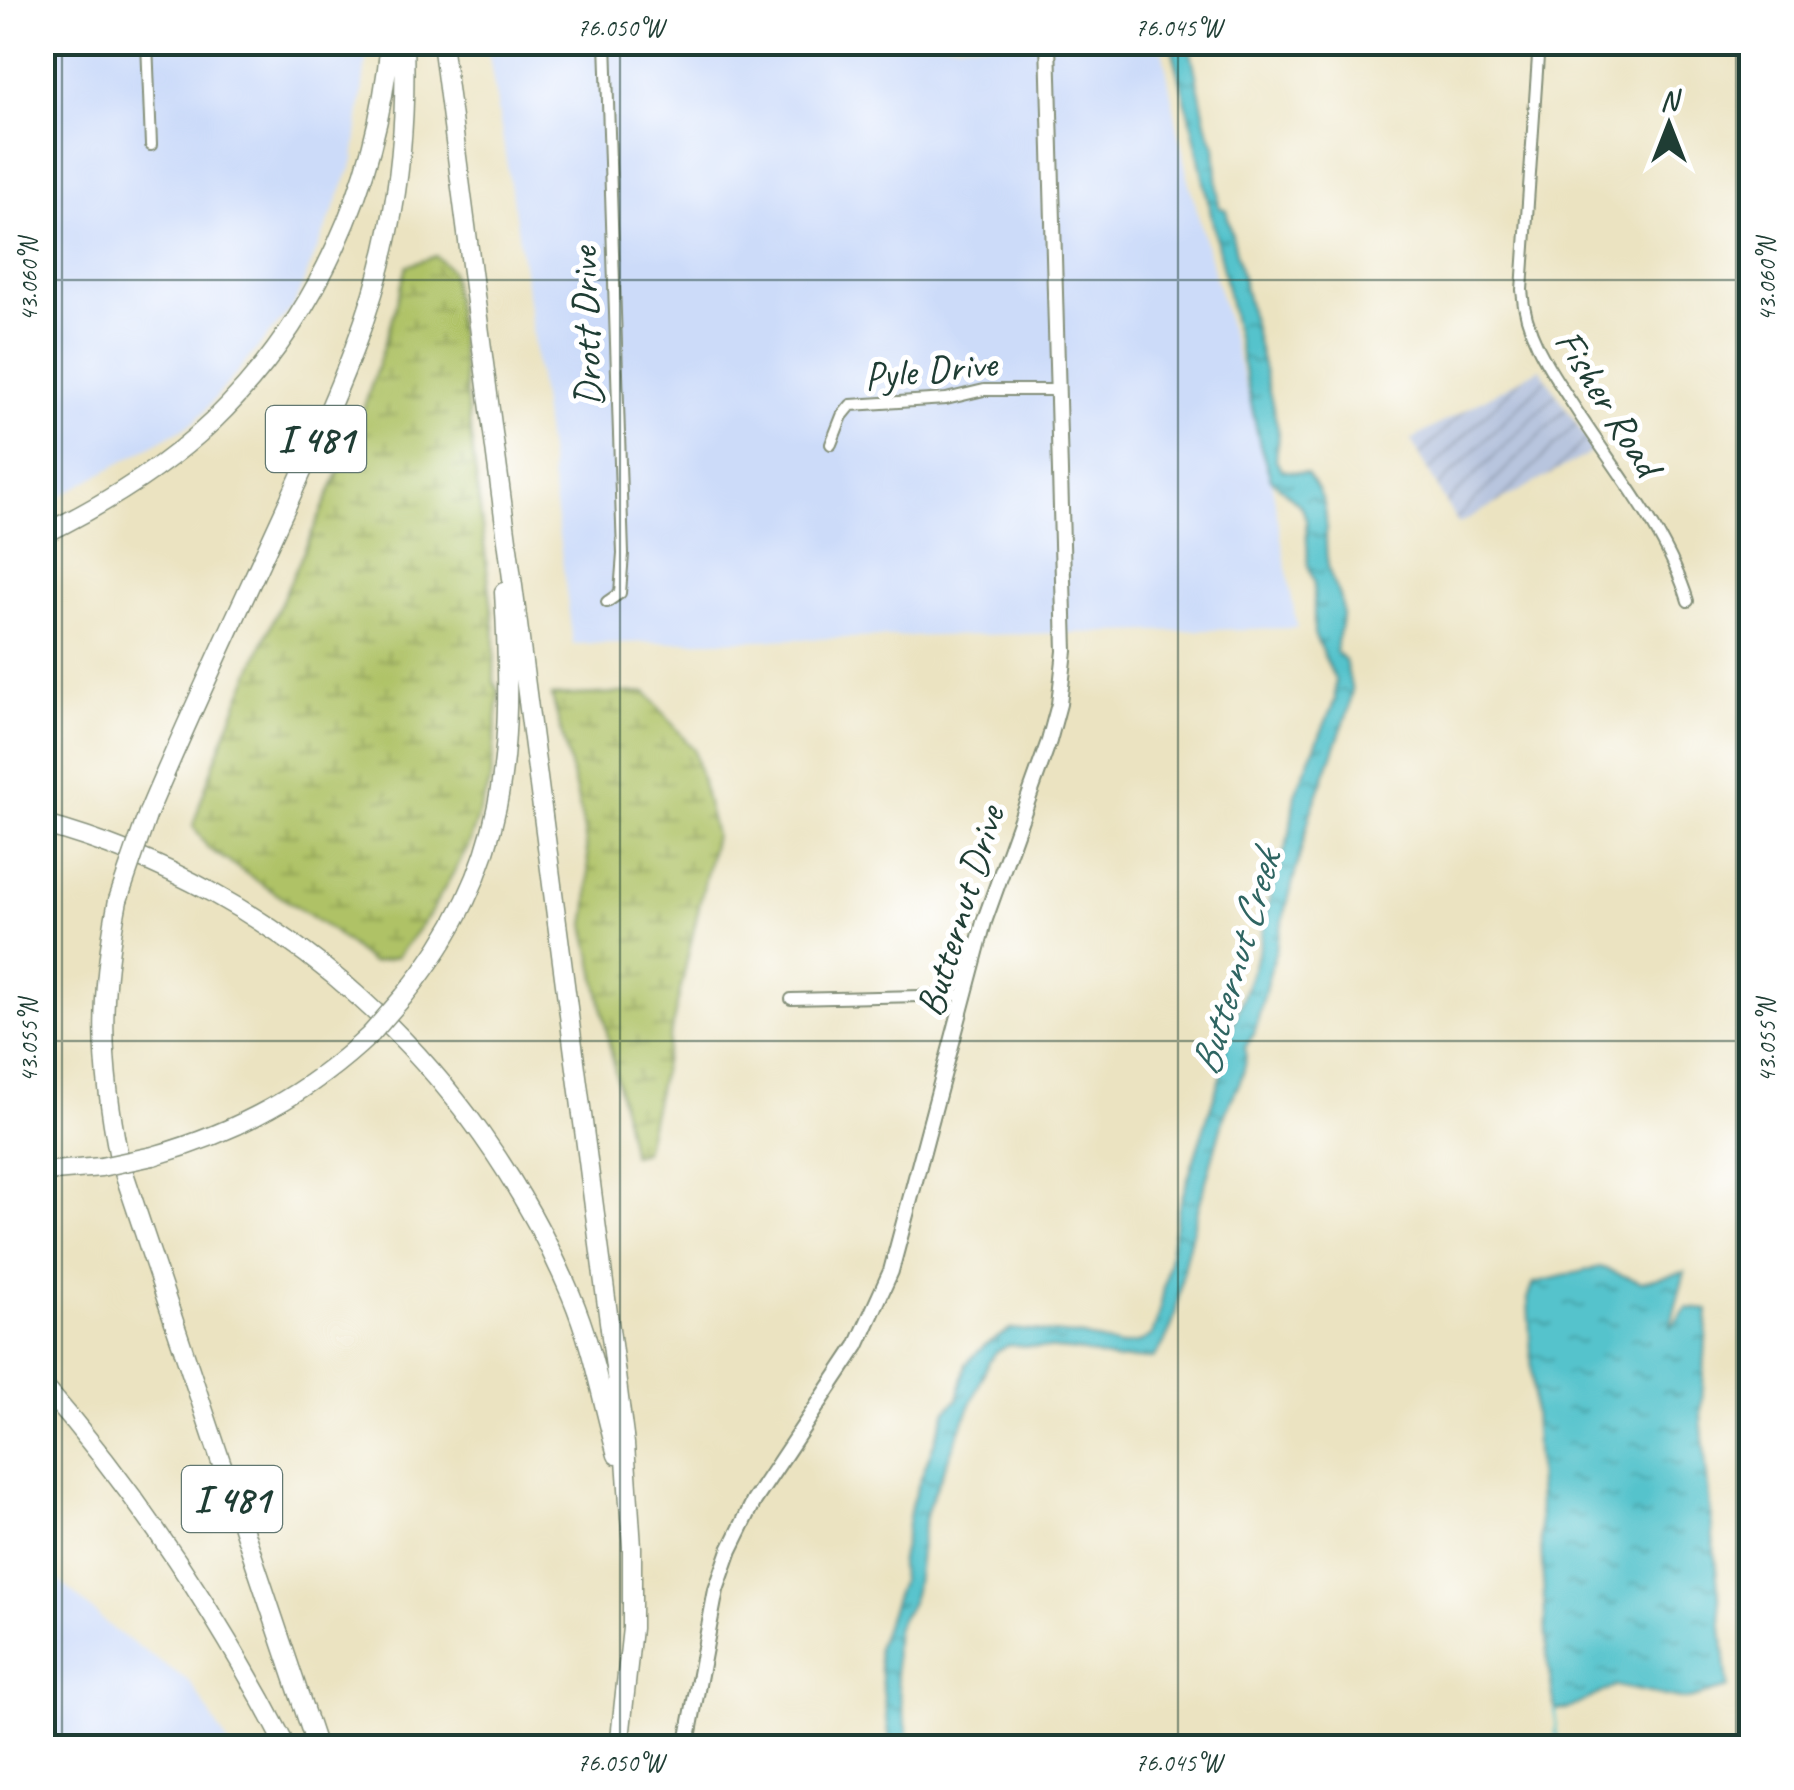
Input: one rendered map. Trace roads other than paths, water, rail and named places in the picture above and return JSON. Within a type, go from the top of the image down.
[{"type":"highway","points":[[42,535],[90,511],[167,460],[213,421],[267,360],[317,287],[358,192],[372,152],[390,42]]},
{"type":"highway","name":"I 481","points":[[317,1748],[118,1158],[107,1093],[102,1025],[108,950],[118,900],[148,813],[338,391],[365,318],[384,256],[398,176],[404,42]]},
{"type":"highway","points":[[442,42],[625,1444],[632,1547],[632,1628],[619,1748]]},
{"type":"highway","points":[[42,1172],[101,1167],[154,1156],[214,1137],[265,1114],[318,1079],[371,1034],[404,996],[457,921],[487,848],[502,792],[510,688],[499,494]]},
{"type":"highway","points":[[42,824],[128,853],[214,891],[295,944],[377,1012],[422,1056],[488,1140],[542,1229],[594,1359],[628,1494]]},
{"type":"highway","points":[[42,1384],[128,1490],[167,1546],[259,1693],[287,1748]]},
{"type":"street","points":[[147,42],[152,145]]},
{"type":"street","name":"Drott Drive","points":[[606,42],[623,554],[620,593],[607,602]]},
{"type":"street","name":"Butternut Drive","points":[[686,1748],[716,1590],[730,1550],[758,1495],[857,1346],[882,1296],[984,922],[1050,741],[1063,678],[1048,42]]},
{"type":"street","name":"Fisher Road","points":[[1539,42],[1522,290],[1527,324],[1549,367],[1655,532],[1688,602]]},
{"type":"street","name":"Pyle Drive","points":[[831,444],[851,405],[946,399],[984,390],[1058,390]]},
{"type":"street","points":[[791,999],[964,994]]},
{"type":"water","points":[[1171,43],[1189,43],[1215,146],[1219,207],[1226,210],[1278,429],[1276,461],[1282,470],[1307,474],[1323,500],[1326,556],[1342,606],[1336,652],[1345,660],[1352,691],[1310,815],[1254,1034],[1245,1047],[1245,1067],[1223,1120],[1169,1333],[1154,1358],[1115,1360],[1079,1351],[1009,1345],[996,1352],[988,1363],[929,1505],[913,1597],[896,1631],[896,1674],[911,1747],[891,1747],[877,1648],[901,1582],[900,1565],[912,1502],[946,1411],[958,1399],[966,1364],[985,1345],[1012,1329],[1083,1336],[1120,1346],[1138,1343],[1152,1335],[1178,1210],[1225,1062],[1224,1051],[1259,951],[1269,899],[1290,833],[1295,794],[1335,700],[1335,680],[1314,634],[1314,582],[1308,566],[1306,519],[1302,507],[1271,479],[1260,445]]},
{"type":"water","points":[[1600,1267],[1641,1282],[1685,1272],[1670,1328],[1687,1308],[1708,1310],[1701,1417],[1728,1688],[1685,1700],[1615,1686],[1568,1709],[1555,1710],[1547,1656],[1528,1299],[1534,1283]]},
{"type":"waterway","points":[[1555,1710],[1556,1735],[1566,1748]]},
{"type":"water label","name":"Butternut Creek","points":[[1234,963]]}]
